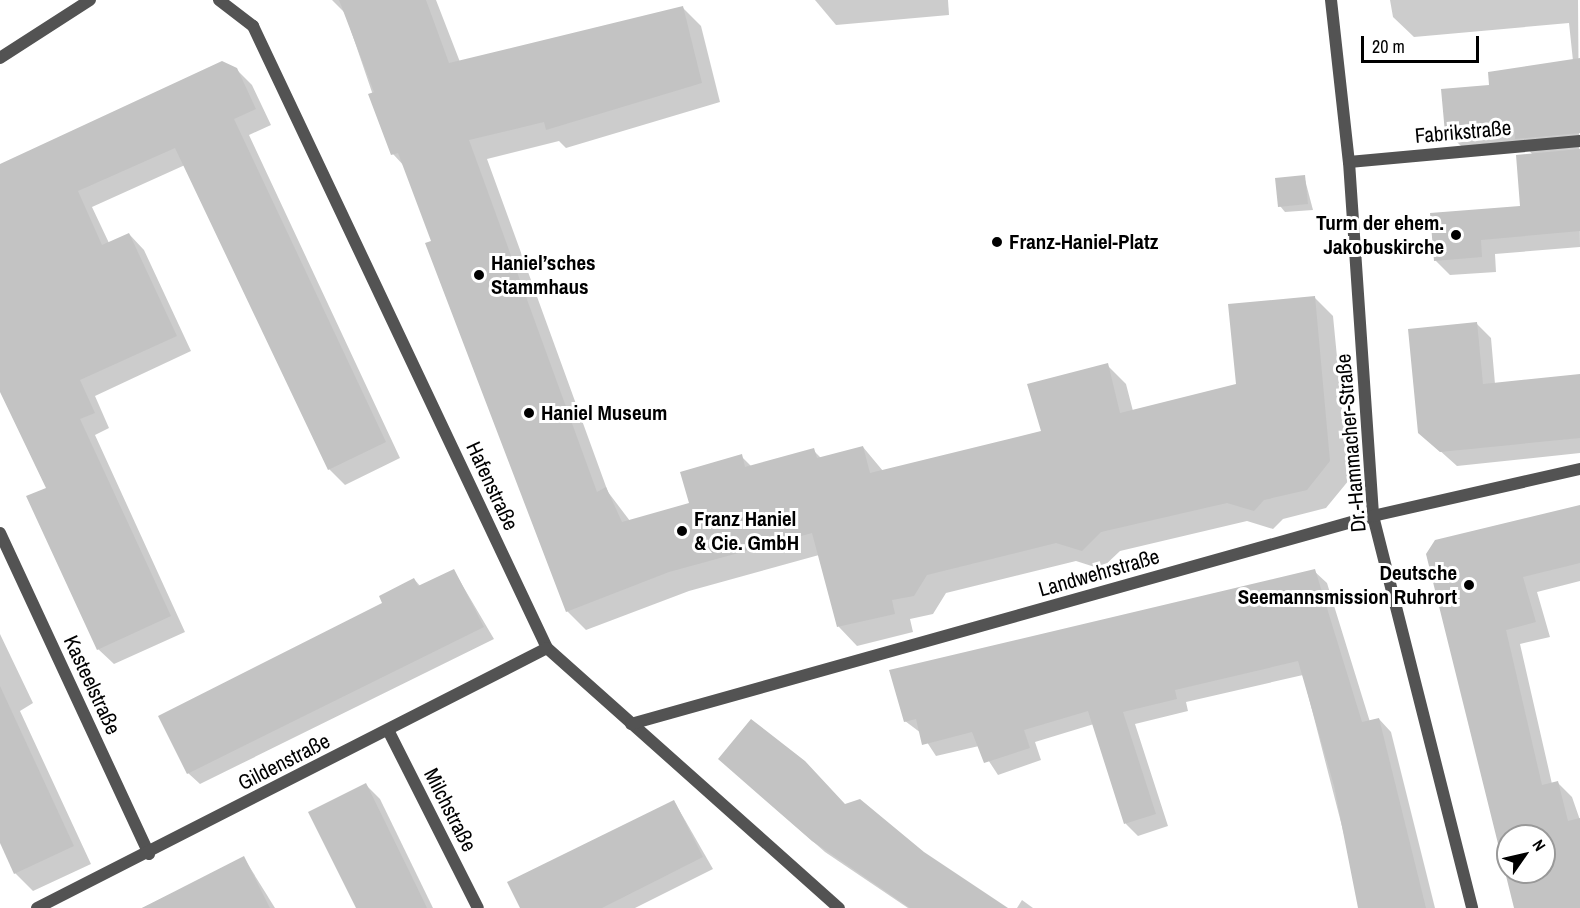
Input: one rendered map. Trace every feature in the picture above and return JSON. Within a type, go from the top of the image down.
[{"type":"street","points":[[0,58],[90,0]]},
{"type":"street","name":"Hafenstraße","points":[[219,0],[253,27],[547,648],[839,908]]},
{"type":"street","name":"Dr.-Hammacher-Straße","points":[[1331,0],[1350,162],[1373,516],[1473,908]]},
{"type":"street","name":"Fabrikstraße","points":[[1350,162],[1580,141]]},
{"type":"street","name":"Landwehrstraße","points":[[631,724],[1373,516],[1580,469]]},
{"type":"street","name":"Kasteelstraße","points":[[0,533],[149,854]]},
{"type":"street","name":"Gildenstraße","points":[[38,908],[149,854],[547,648]]},
{"type":"street","name":"Milchstraße","points":[[388,730],[478,908]]},
{"type":"building","points":[[339,0],[426,0],[449,63],[683,6],[702,83],[546,130],[544,122],[469,140],[597,492],[606,487],[622,522],[689,503],[680,472],[742,454],[745,467],[814,448],[817,458],[863,446],[870,473],[1041,431],[1027,384],[1108,363],[1120,413],[1236,384],[1228,304],[1315,296],[1330,461],[1307,490],[1264,500],[1254,511],[1227,503],[1101,532],[1082,551],[1056,543],[927,575],[914,596],[892,600],[895,614],[837,627],[812,533],[669,572],[566,612],[425,243],[431,241],[398,153],[391,155],[368,94],[374,92]]},
{"type":"building","points":[[1580,58],[1580,133],[1515,139],[1514,126],[1445,133],[1441,89],[1489,85],[1488,72]]},
{"type":"building","points":[[222,61],[237,68],[256,109],[234,119],[386,442],[328,470],[175,148],[78,191],[102,245],[129,233],[177,336],[80,380],[95,413],[80,419],[171,616],[97,650],[26,496],[46,488],[0,392],[0,164]]},
{"type":"building","points":[[1580,149],[1580,231],[1481,240],[1482,257],[1434,261],[1430,213],[1520,206],[1516,155]]},
{"type":"building","points":[[1305,175],[1308,204],[1278,207],[1275,178]]},
{"type":"building","points":[[1477,322],[1483,384],[1580,374],[1580,438],[1440,452],[1418,433],[1408,329]]},
{"type":"building","points":[[1580,505],[1580,563],[1523,577],[1536,622],[1506,630],[1542,785],[1558,781],[1568,821],[1580,818],[1580,908],[1514,908],[1508,884],[1556,884],[1556,824],[1496,824],[1496,836],[1426,554],[1435,540]]},
{"type":"building","points":[[454,569],[484,627],[187,774],[158,716],[382,603],[379,596],[414,578],[418,586]]},
{"type":"building","points":[[1315,569],[1362,722],[1379,718],[1426,908],[1358,908],[1334,786],[1298,661],[1175,690],[1177,699],[1123,712],[1156,814],[1124,824],[1088,711],[1024,730],[1030,748],[984,763],[972,732],[922,745],[916,719],[904,722],[889,670]]},
{"type":"building","points":[[0,686],[74,846],[14,874],[0,843]]},
{"type":"building","points":[[751,719],[805,761],[845,804],[860,799],[924,852],[1008,908],[910,908],[812,841],[718,759]]},
{"type":"building","points":[[366,783],[427,908],[356,908],[308,812]]},
{"type":"building","points":[[674,800],[703,857],[602,908],[520,908],[507,882]]},
{"type":"building","points":[[244,856],[270,908],[142,908]]},
{"type":"place","name":"Turm der ehem. Jakobuskirche","points":[[1456,235]]},
{"type":"place","name":"Franz-Haniel-Platz","points":[[997,242]]},
{"type":"place","name":"Haniel’sches Stammhaus","points":[[479,275]]},
{"type":"place","name":"Haniel Museum","points":[[529,413]]},
{"type":"place","name":"Franz Haniel & Cie. GmbH","points":[[682,531]]},
{"type":"place","name":"Deutsche Seemannsmission Ruhrort","points":[[1469,585]]}]
